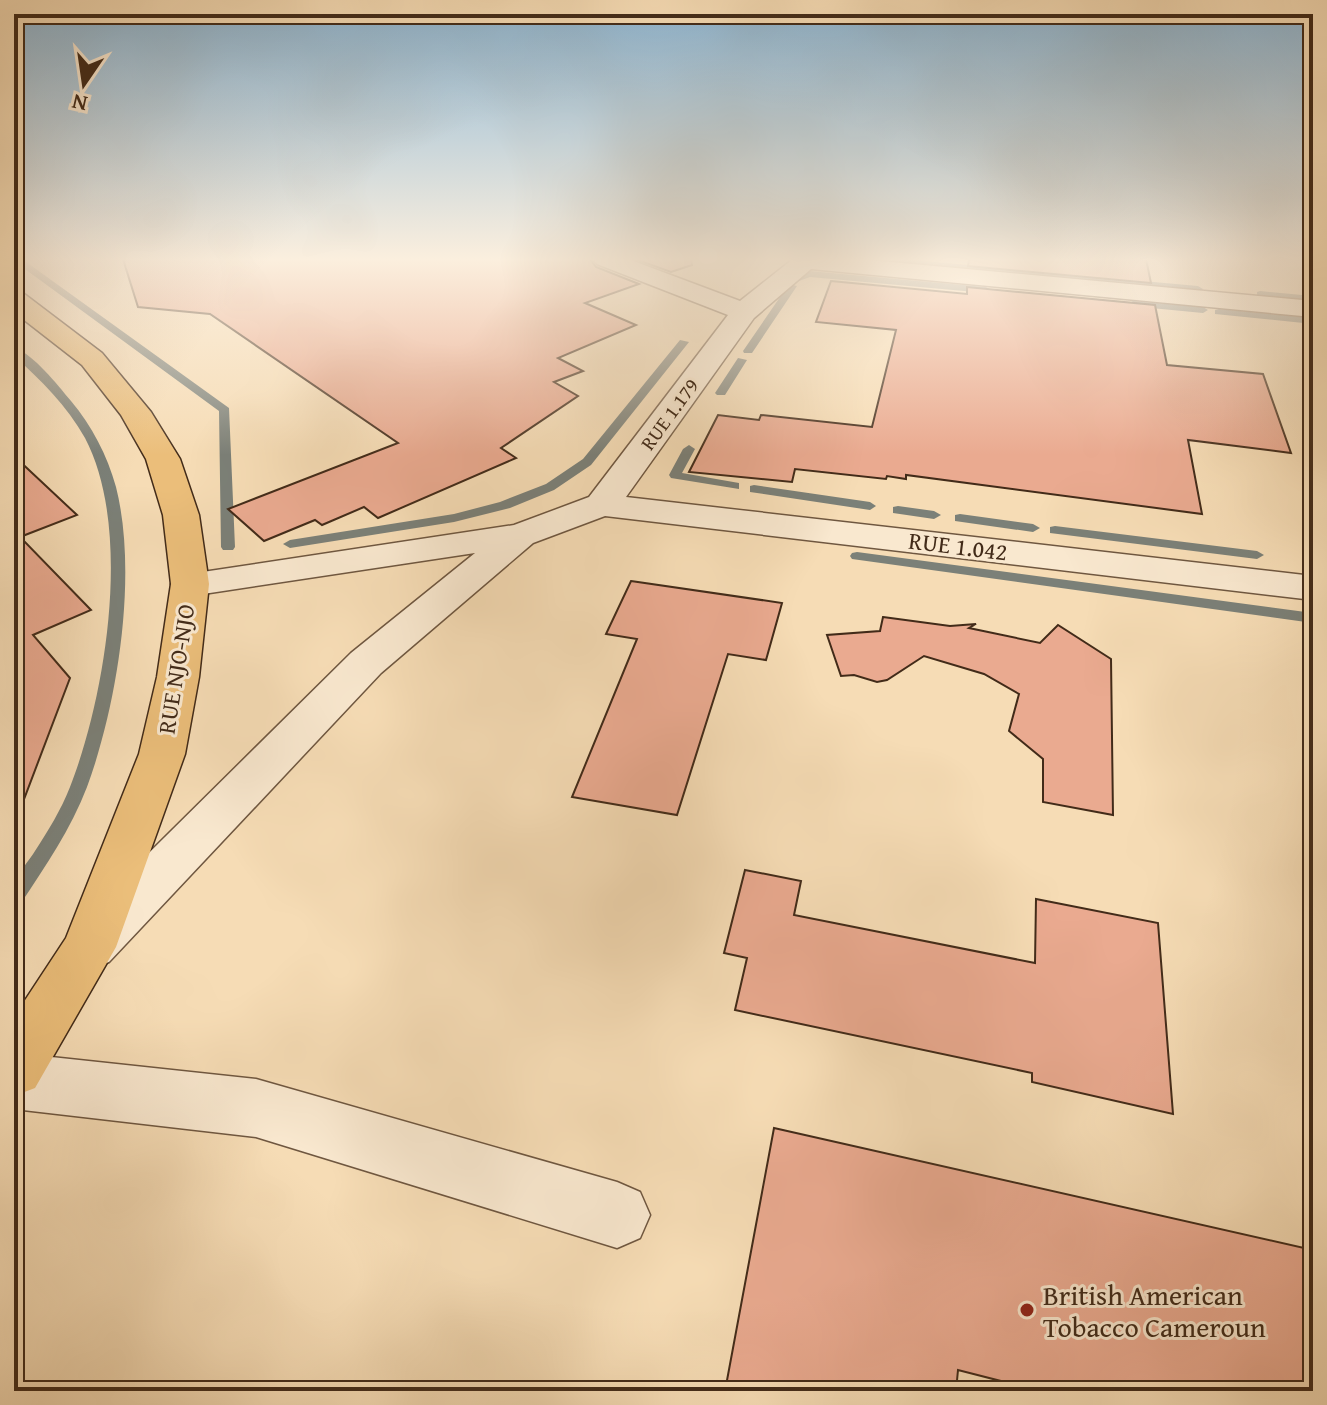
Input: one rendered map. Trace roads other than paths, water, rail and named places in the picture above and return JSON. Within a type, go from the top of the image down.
[{"type":"main road","name":"RUE NJO-NJO","points":[[14,1069],[89,947],[162,754],[178,677],[190,584],[181,515],[163,459],[135,412],[92,359],[47,325]]},
{"type":"street","name":"RUE 1.179","points":[[602,505],[735,325]]},
{"type":"street","points":[[190,584],[521,535],[602,505]]},
{"type":"street","name":"RUE 1.042","points":[[602,505],[1313,588]]},
{"type":"street","points":[[89,947],[366,663],[521,535]]},
{"type":"street","points":[[14,1081],[256,1108],[617,1215]]},
{"type":"waterway","points":[[109,325],[132,341]]},
{"type":"waterway","points":[[748,351],[766,325]]},
{"type":"waterway","points":[[131,341],[225,410],[228,547]]},
{"type":"waterway","points":[[290,544],[454,518],[505,505],[550,487],[587,462],[684,342]]},
{"type":"waterway","points":[[14,350],[72,410],[98,453],[109,488],[116,529],[117,573],[109,667],[90,753],[65,817],[14,898]]},
{"type":"waterway","points":[[721,393],[742,360]]},
{"type":"waterway","points":[[689,449],[675,475],[735,486]]},
{"type":"waterway","points":[[754,489],[870,506]]},
{"type":"waterway","points":[[898,510],[934,515]]},
{"type":"waterway","points":[[960,518],[1033,528]]},
{"type":"waterway","points":[[1055,530],[1257,555]]},
{"type":"waterway","points":[[857,556],[1313,618]]},
{"type":"place","name":"British American Tobacco Cameroun","points":[[1027,1310]]}]
